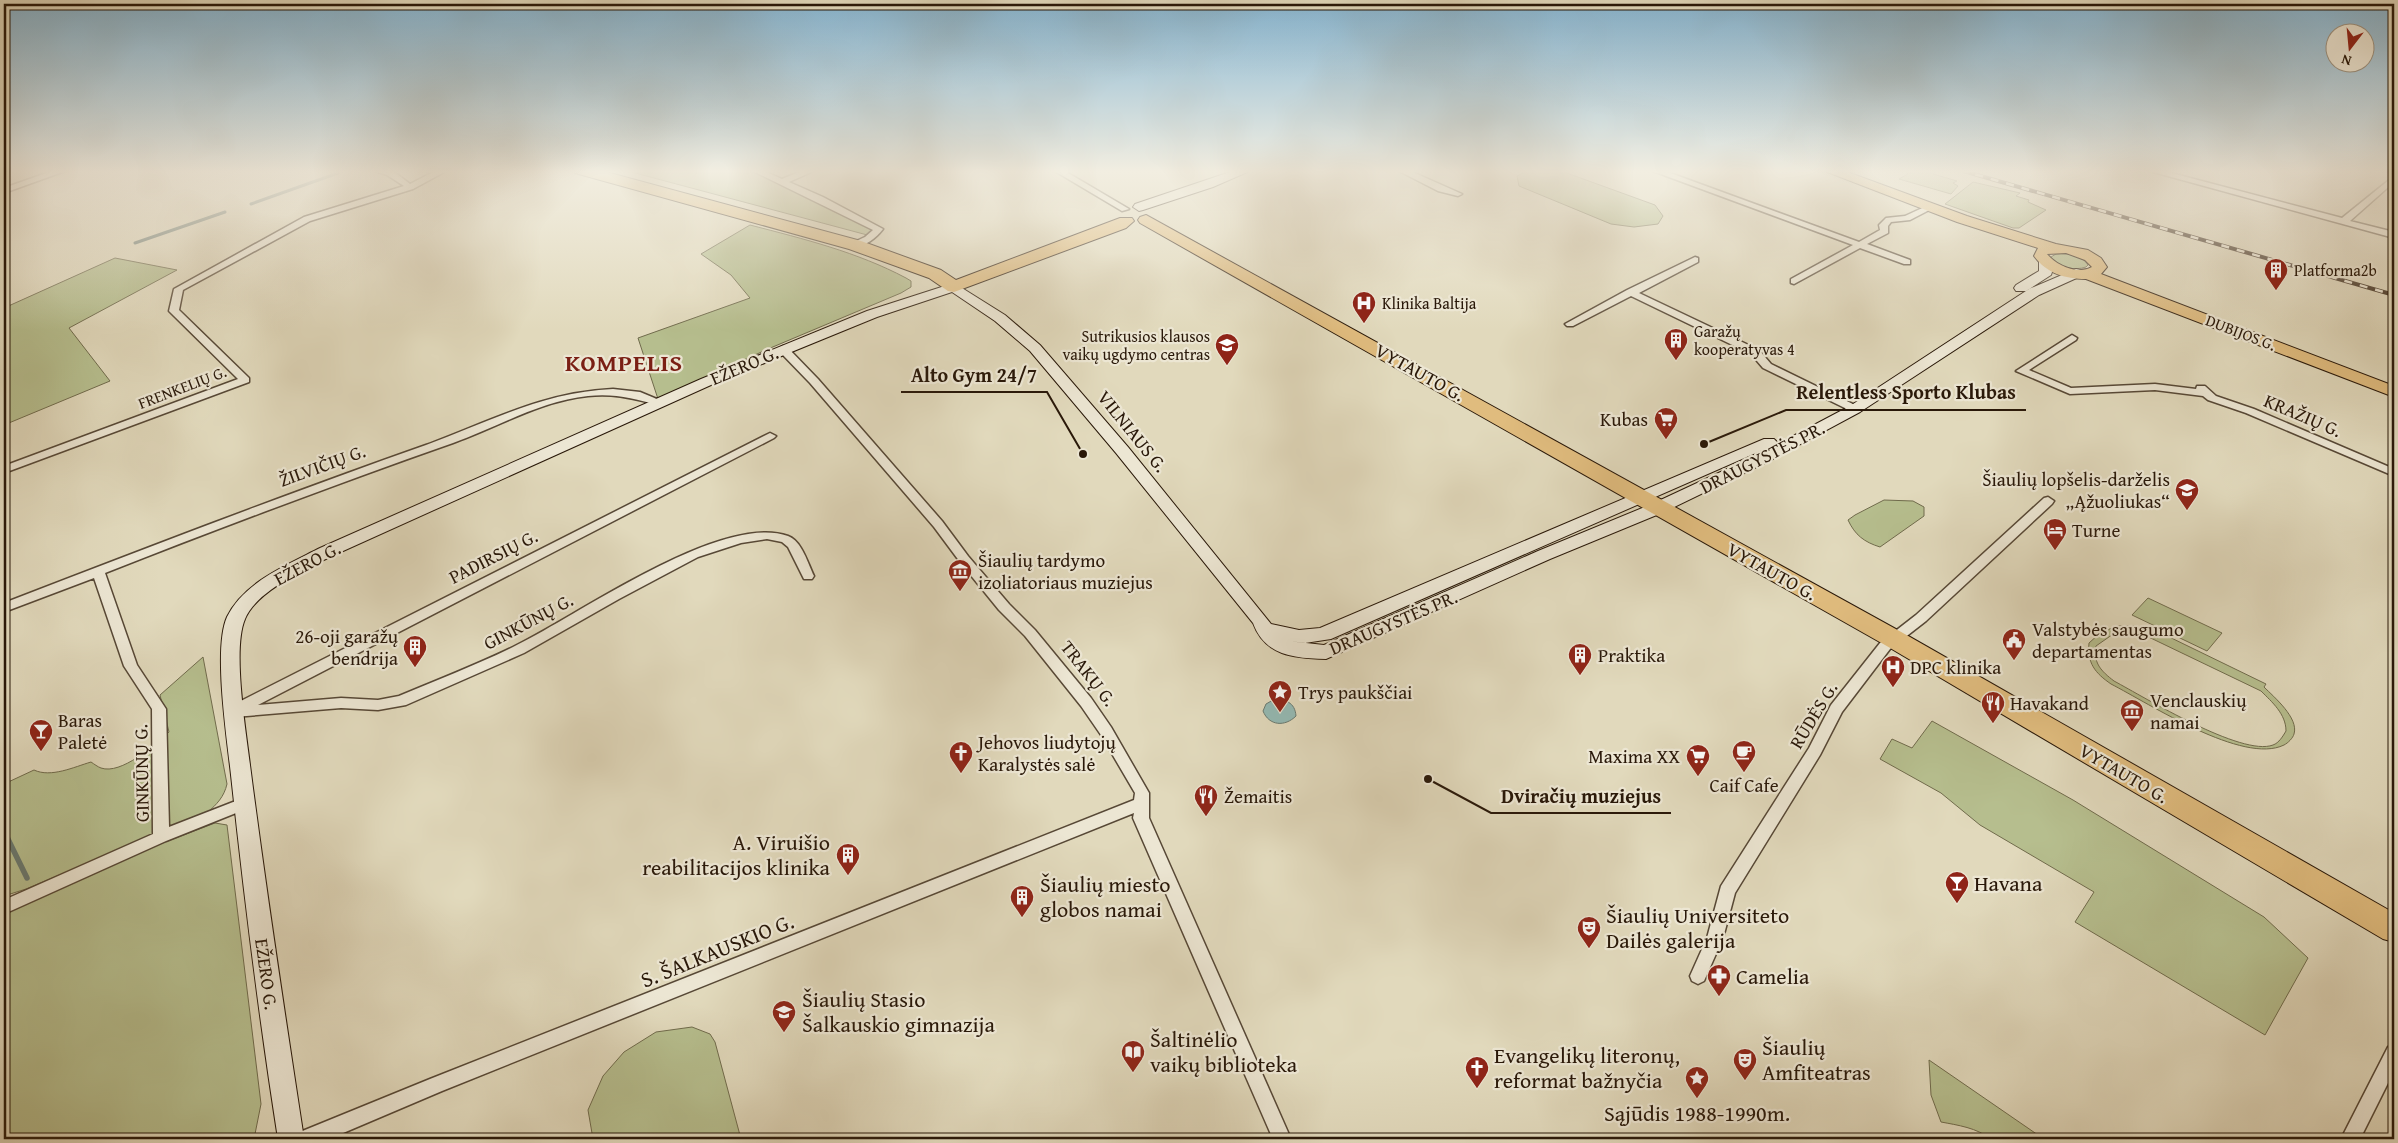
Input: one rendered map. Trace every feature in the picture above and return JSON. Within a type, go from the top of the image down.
[{"type":"highway","name":"VILNIAUS G.","points":[[776,223],[855,245],[935,274],[949,284]]},
{"type":"highway","name":"EŽERO G.","points":[[949,284],[1122,223]]},
{"type":"highway","name":"VYTAUTO G.","points":[[1150,223],[1894,640],[2394,929]]},
{"type":"main road","points":[[1970,223],[2002,242],[2043,259],[2058,269],[2088,271],[2097,261],[2069,250],[2056,248],[1976,223]]},
{"type":"main road","points":[[2043,259],[2046,250],[2056,248]]},
{"type":"main road","name":"DRAUGYSTĖS PR.","points":[[1849,406],[2046,272],[2043,259]]},
{"type":"main road","name":"DRAUGYSTĖS PR.","points":[[1261,621],[1271,639],[1283,646],[1306,651],[1326,652],[1544,555],[1650,503],[1763,458],[1849,406],[1942,354],[2034,292],[2088,271]]},
{"type":"main road","name":"DUBIJOS G.","points":[[2088,271],[2215,315],[2394,385]]},
{"type":"main road","name":"DUBIJOS G.","points":[[2088,271],[2394,392]]},
{"type":"main road","name":"EŽERO G.","points":[[291,1139],[255,892],[234,712],[230,650],[232,629],[244,606],[267,584],[326,552],[659,402],[783,349],[949,284]]},
{"type":"main road","name":"VILNIAUS G.","points":[[949,284],[1000,318],[1035,348],[1122,450],[1261,621]]},
{"type":"street","name":"FRENKELIŲ G.","points":[[4,470],[245,380],[174,311],[179,289],[299,223]]},
{"type":"street","points":[[855,245],[868,239],[879,229],[867,223]]},
{"type":"street","points":[[1801,223],[1907,262]]},
{"type":"street","points":[[1794,281],[1885,231],[1883,225],[1885,223]]},
{"type":"street","points":[[2348,223],[2394,235]]},
{"type":"street","points":[[1570,324],[1695,260]]},
{"type":"street","points":[[1630,292],[1755,352],[1768,366],[1849,406]]},
{"type":"street","name":"KRAŽIŲ G.","points":[[2072,338],[2021,371],[2070,391],[2155,387],[2203,390],[2212,398],[2250,411],[2394,473]]},
{"type":"street","name":"TRAKŲ G.","points":[[783,349],[860,434],[1086,702],[1106,731],[1142,793],[1141,818],[1282,1139]]},
{"type":"street","name":"ŽILVIČIŲ G.","points":[[4,608],[281,500],[472,432],[495,420],[548,402],[571,395],[599,391],[640,396],[659,402]]},
{"type":"street","name":"PADIRSIŲ G.","points":[[234,712],[770,436]]},
{"type":"street","name":"RŪDĖS G.","points":[[1698,976],[1714,938],[1727,890],[1815,751],[1836,709],[1884,646],[1920,618],[2048,502]]},
{"type":"street","name":"GINKŪNŲ G.","points":[[234,712],[341,703],[378,705],[401,701],[519,650],[614,596],[694,554],[739,539],[767,535],[786,539],[793,545],[808,576]]},
{"type":"street","name":"GINKŪNŲ G.","points":[[98,572],[131,666],[159,709],[161,837]]},
{"type":"street","points":[[7,906],[161,837],[246,802]]},
{"type":"street","name":"S. ŠALKAUSKIO G.","points":[[307,1139],[436,1084],[1143,802]]},
{"type":"street","points":[[2350,1139],[2394,1053]]},
{"type":"green space","points":[[824,223],[867,223],[879,229],[871,236]]},
{"type":"green space","points":[[1609,223],[1658,223],[1634,227]]},
{"type":"green space","points":[[2000,223],[2026,223],[2019,228]]},
{"type":"green space","points":[[750,225],[849,253],[911,281],[911,287],[658,399],[638,338],[750,298],[731,275],[701,254]]},
{"type":"green space","points":[[2056,254],[2074,255],[2088,265],[2076,269],[2066,268],[2057,264],[2051,257]]},
{"type":"green space","points":[[115,258],[177,270],[69,328],[110,381],[4,425],[4,308]]},
{"type":"green space","points":[[1884,500],[1913,501],[1924,507],[1924,516],[1880,547],[1869,543],[1861,537],[1848,520]]},
{"type":"green space","points":[[2148,598],[2222,633],[2207,651],[2132,615]]},
{"type":"green space","points":[[2116,626],[2135,626],[2156,635],[2159,632],[2266,684],[2264,687],[2279,702],[2293,721],[2295,728],[2293,736],[2284,745],[2266,749],[2245,747],[2197,730],[2172,717],[2111,684],[2096,671],[2089,656],[2089,643],[2099,634]],"holes":[[[2119,630],[2134,630],[2261,691],[2278,709],[2284,719],[2286,731],[2282,737],[2273,745],[2258,746],[2239,742],[2193,724],[2114,681],[2099,666],[2095,652],[2096,646]]]},
{"type":"green space","points":[[203,657],[227,784],[222,797],[207,813],[26,889],[4,896],[4,784],[34,770],[48,773],[70,769],[91,762],[101,768],[109,769],[137,758],[169,732],[160,695]]},
{"type":"green space","points":[[1932,721],[2073,800],[2264,917],[2308,958],[2265,1035],[2075,922],[2094,892],[1980,825],[1941,793],[1880,759],[1892,739],[1912,748]]},
{"type":"green space","points":[[215,823],[227,825],[261,1104],[254,1139],[4,1139],[4,912],[131,855]]},
{"type":"green space","points":[[692,1027],[710,1034],[715,1042],[741,1139],[593,1139],[588,1110],[603,1076],[624,1052],[656,1032]]},
{"type":"green space","points":[[1929,1060],[2038,1135],[2040,1139],[1990,1139],[1973,1130],[1941,1122],[1931,1095]]},
{"type":"water","name":"Trys paukščiai","points":[[1273,700],[1289,702],[1294,707],[1296,716],[1292,720],[1282,723],[1269,720],[1263,711],[1266,704]]},
{"type":"waterway","points":[[135,243],[192,223]]},
{"type":"waterway","points":[[4,831],[27,878]]},
{"type":"railway","points":[[2145,223],[2394,295]]},
{"type":"place","name":"Platforma2b","points":[[2276,291]]},
{"type":"place","name":"Klinika Baltija","points":[[1364,324]]},
{"type":"place","name":"Garažų kooperatyvas 4","points":[[1676,361]]},
{"type":"place","name":"Sutrikusios klausos vaikų ugdymo centras","points":[[1227,366]]},
{"type":"place","name":"Kubas","points":[[1666,440]]},
{"type":"place","name":"Relentless Sporto Klubas","points":[[1704,444]]},
{"type":"place","name":"Alto Gym 24/7","points":[[1083,454]]},
{"type":"place","name":"Šiaulių lopšelis-darželis „Ąžuoliukas“","points":[[2187,511]]},
{"type":"place","name":"Turne","points":[[2055,551]]},
{"type":"place","name":"Šiaulių tardymo izoliatoriaus muziejus","points":[[960,592]]},
{"type":"place","name":"Valstybės saugumo departamentas","points":[[2014,661]]},
{"type":"place","name":"26-oji garažų bendrija","points":[[415,668]]},
{"type":"place","name":"Praktika","points":[[1580,676]]},
{"type":"place","name":"DPC klinika","points":[[1893,688]]},
{"type":"place","name":"Trys paukščiai","points":[[1280,713]]},
{"type":"place","name":"Havakand","points":[[1993,724]]},
{"type":"place","name":"Venclauskių namai","points":[[2132,732]]},
{"type":"place","name":"Baras Paletė","points":[[41,752]]},
{"type":"place","name":"Caif Cafe","points":[[1744,773]]},
{"type":"place","name":"Jehovos liudytojų Karalystės salė","points":[[961,774]]},
{"type":"place","name":"Maxima XX","points":[[1698,777]]},
{"type":"place","name":"Dviračių muziejus","points":[[1428,779]]},
{"type":"place","name":"Žemaitis","points":[[1206,817]]},
{"type":"place","name":"A. Viruišio reabilitacijos klinika","points":[[848,876]]},
{"type":"place","name":"Havana","points":[[1957,904]]},
{"type":"place","name":"Šiaulių miesto globos namai","points":[[1022,918]]},
{"type":"place","name":"Šiaulių Universiteto Dailės galerija","points":[[1589,949]]},
{"type":"place","name":"Camelia","points":[[1719,997]]},
{"type":"place","name":"Šiaulių Stasio Šalkauskio gimnazija","points":[[784,1033]]},
{"type":"place","name":"Šaltinėlio vaikų biblioteka","points":[[1133,1073]]},
{"type":"place","name":"Šiaulių Amfiteatras","points":[[1745,1081]]},
{"type":"place","name":"Evangelikų literonų, reformat bažnyčia","points":[[1477,1089]]},
{"type":"place","name":"Sąjūdis 1988-1990m.","points":[[1697,1099]]},
{"type":"district","name":"KOMPELIS","points":[[624,362]]}]
